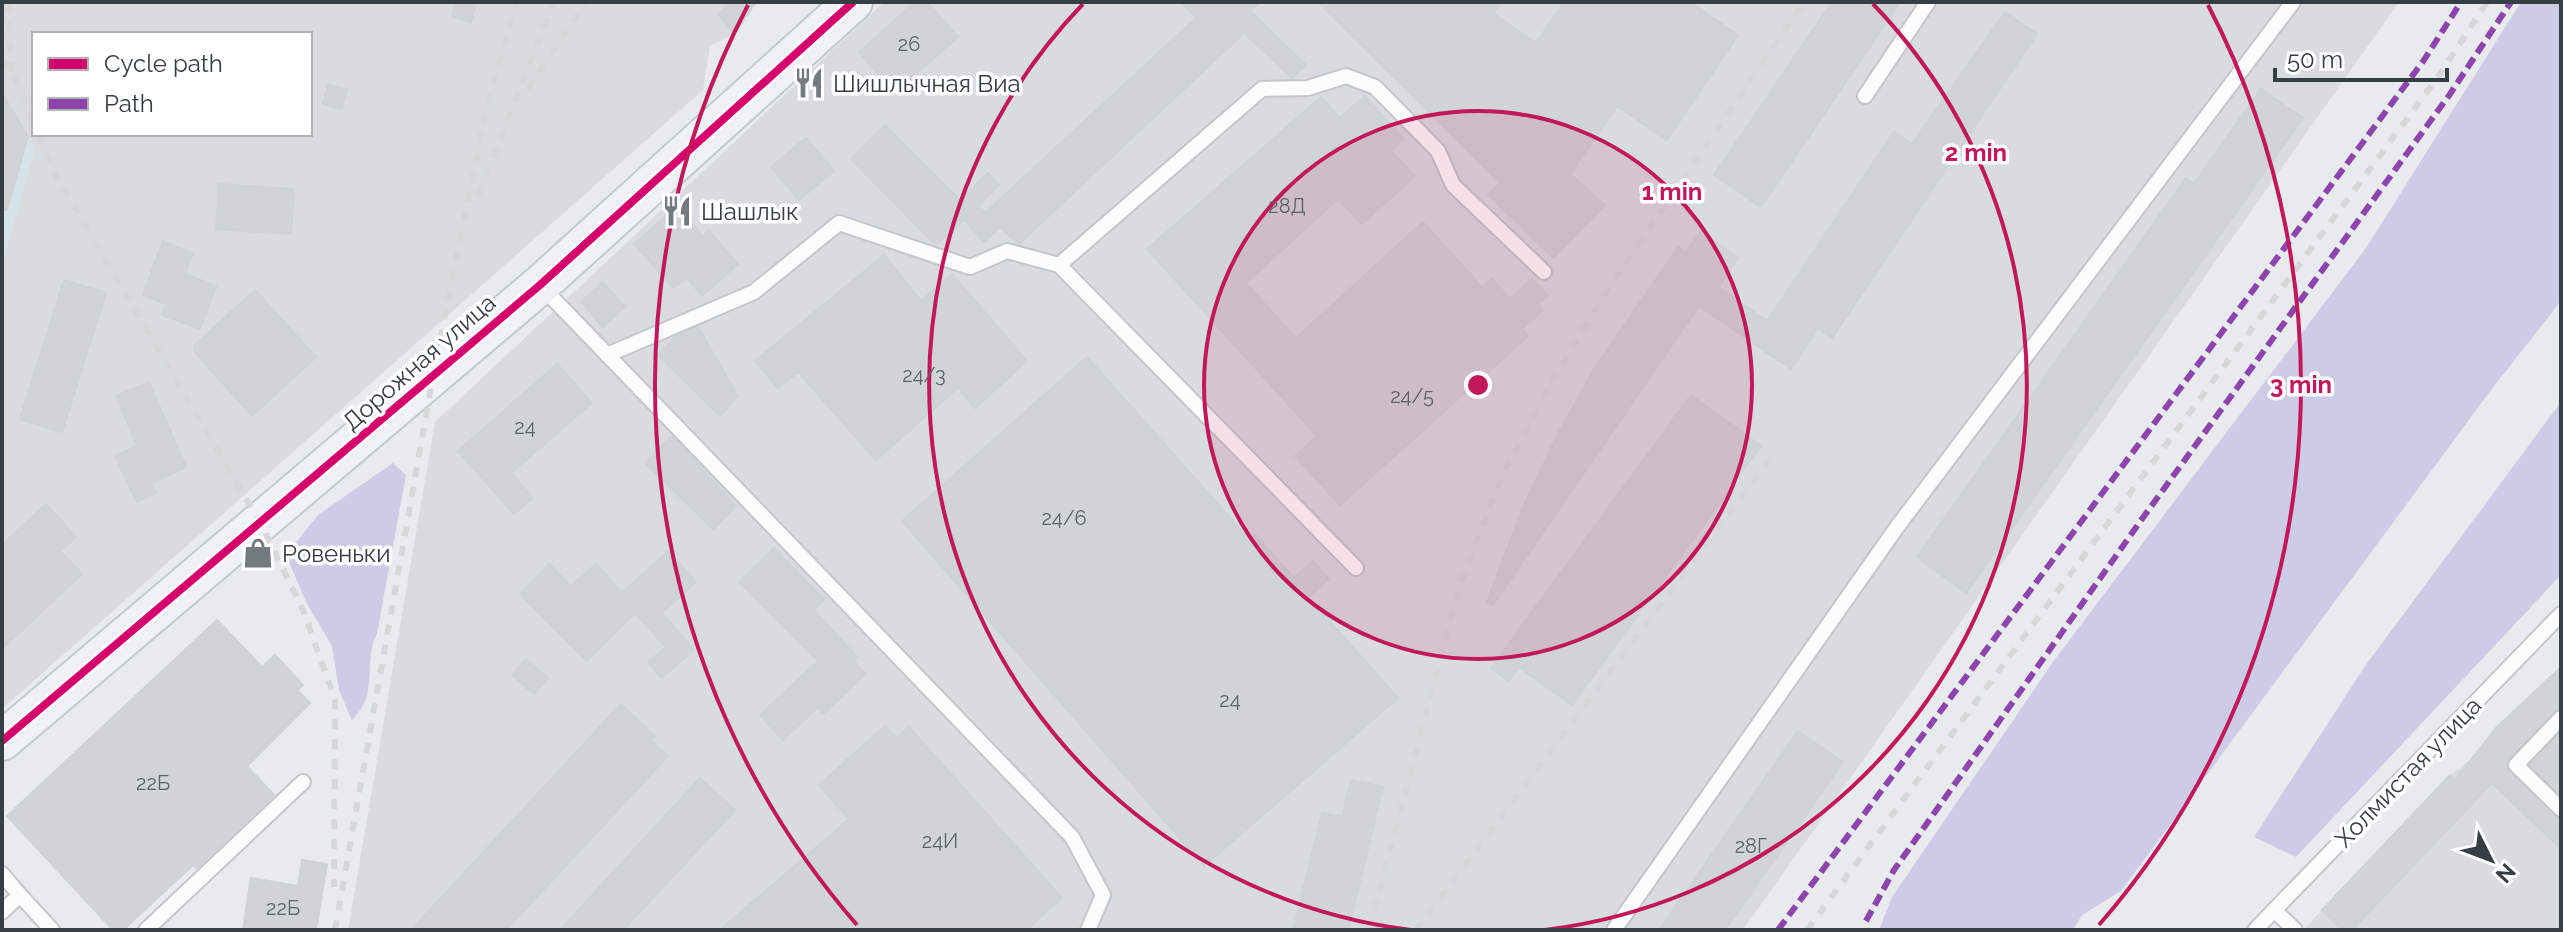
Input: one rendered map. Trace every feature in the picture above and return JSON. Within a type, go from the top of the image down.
[{"type":"street","name":"Дорожная улица","points":[[2,741],[540,285],[853,2]]},
{"type":"lane","points":[[1865,96],[1928,2]]},
{"type":"lane","points":[[1614,930],[1897,527],[2293,2]]},
{"type":"lane","points":[[1059,265],[1262,89],[1308,88],[1346,76],[1375,87],[1438,151],[1453,185],[1544,272]]},
{"type":"lane","points":[[607,355],[754,292],[839,223],[970,267],[1007,251],[1059,265],[1356,568]]},
{"type":"lane","points":[[540,285],[1072,837],[1103,895],[1088,930]]},
{"type":"lane","name":"Холмистая улица","points":[[2255,930],[2561,614]]},
{"type":"lane","points":[[2561,718],[2516,765],[2561,809]]},
{"type":"lane","points":[[146,930],[303,782]]},
{"type":"lane","points":[[2,874],[52,930]]},
{"type":"lane","points":[[2,912],[20,895]]},
{"type":"lane","points":[[2274,910],[2295,930]]},
{"type":"shaded area","points":[[2,2],[745,2],[752,8],[734,34],[710,46],[703,90],[2,709],[2,265],[35,149],[2,93]]},
{"type":"shaded area","points":[[884,2],[2399,2],[1743,930],[348,930],[435,422]]},
{"type":"shaded area","points":[[2521,2],[2561,2],[2561,301],[2491,390],[2121,891],[2082,915],[2073,930],[1879,930],[1892,897],[2055,659],[2366,248]]},
{"type":"shaded area","points":[[2,93],[35,149],[2,265]]},
{"type":"shaded area","points":[[2561,402],[2561,575],[2296,857],[2254,837],[2365,666]]},
{"type":"shaded area","points":[[393,463],[406,475],[372,649],[368,690],[364,704],[352,721],[339,690],[332,646],[306,602],[286,555],[318,515]]},
{"type":"shaded area","points":[[2561,667],[2561,930],[2303,930],[2450,775],[2469,761],[2503,722]]},
{"type":"building","points":[[455,2],[476,2],[471,22],[452,17]]},
{"type":"building","points":[[728,2],[756,2],[734,34],[719,15]]},
{"type":"building","points":[[915,2],[927,2],[958,37],[895,93],[859,52]]},
{"type":"building","points":[[1181,2],[1260,2],[1250,11],[1306,65],[1292,78],[1244,33],[1019,244],[1000,227],[984,242],[964,220],[936,245],[851,159],[885,125],[960,200],[988,173],[999,185],[978,206],[985,213],[1196,18]]},
{"type":"building","points":[[1318,2],[1502,2],[1493,13],[1536,43],[1564,2],[1690,2],[1738,35],[1667,140],[1617,106],[1570,174],[1605,205],[1553,258],[1488,195],[1500,183]]},
{"type":"building","points":[[1832,2],[1900,2],[1761,207],[1714,175]]},
{"type":"building","points":[[2005,12],[2037,34],[1832,338],[1818,328],[1791,369],[1699,306],[1493,605],[1487,602],[1523,507],[1557,436],[1593,371],[1678,247],[1686,252],[1701,232],[1738,258],[1719,287],[1767,321],[1894,132],[1912,144]]},
{"type":"building","points":[[328,85],[347,89],[342,109],[323,104]]},
{"type":"building","points":[[2261,89],[2303,118],[1966,593],[1917,557],[2186,178],[2194,184]]},
{"type":"building","points":[[2,93],[28,137],[7,210],[2,210]]},
{"type":"building","points":[[1365,96],[1404,139],[1391,151],[1415,176],[1362,224],[1338,199],[1246,283],[1296,338],[1423,222],[1482,287],[1492,279],[1510,299],[1532,279],[1548,296],[1538,304],[1543,310],[1522,329],[1528,336],[1340,505],[1295,456],[1317,436],[1147,249],[1321,97],[1340,118]]},
{"type":"building","points":[[806,138],[834,171],[799,200],[771,167]]},
{"type":"building","points":[[219,184],[294,189],[291,234],[216,229]]},
{"type":"building","points":[[677,206],[703,236],[709,231],[738,264],[702,296],[687,278],[673,288],[634,244]]},
{"type":"building","points":[[163,241],[193,253],[185,274],[216,286],[200,329],[162,315],[166,304],[143,295]]},
{"type":"building","points":[[884,255],[921,301],[952,274],[1027,361],[975,408],[958,388],[876,460],[798,372],[778,388],[755,361]]},
{"type":"building","points":[[64,280],[106,293],[62,432],[20,419]]},
{"type":"building","points":[[603,282],[625,307],[603,327],[581,302]]},
{"type":"building","points":[[255,290],[316,357],[252,416],[195,352],[195,345]]},
{"type":"building","points":[[698,327],[738,396],[720,416],[658,355],[675,337]]},
{"type":"building","points":[[1087,357],[1249,539],[1255,534],[1294,578],[1313,561],[1329,579],[1308,597],[1398,698],[1204,866],[902,521]]},
{"type":"building","points":[[557,364],[592,403],[511,473],[533,498],[514,514],[458,451]]},
{"type":"building","points":[[149,382],[186,467],[151,483],[156,493],[137,502],[115,456],[137,446],[116,396]]},
{"type":"building","points":[[1691,395],[1761,446],[1572,705],[1519,667],[1509,681],[1491,668]]},
{"type":"building","points":[[672,436],[736,506],[713,529],[645,463]]},
{"type":"building","points":[[46,504],[76,537],[60,551],[82,574],[2,649],[2,545]]},
{"type":"building","points":[[774,548],[824,599],[814,610],[857,657],[853,661],[866,674],[823,714],[817,708],[783,740],[760,715],[818,661],[739,582]]},
{"type":"building","points":[[668,551],[696,582],[662,613],[694,650],[661,678],[648,662],[666,647],[635,613],[587,661],[520,594],[549,564],[571,586],[596,564],[622,593]]},
{"type":"building","points":[[217,620],[262,667],[275,655],[303,685],[297,690],[310,703],[247,766],[274,795],[197,868],[193,865],[123,930],[113,930],[7,816]]},
{"type":"building","points":[[526,659],[548,678],[534,694],[512,675]]},
{"type":"building","points":[[2561,667],[2561,708],[2554,711],[2506,763],[2509,772],[2561,819],[2561,849],[2492,783],[2352,930],[2342,930],[2322,910],[2450,775],[2455,780],[2496,728]]},
{"type":"building","points":[[621,704],[655,736],[651,741],[668,756],[506,930],[411,930]]},
{"type":"building","points":[[885,726],[897,738],[909,727],[1062,898],[1026,930],[720,930],[849,819],[819,785]]},
{"type":"building","points":[[1798,731],[1843,762],[1725,930],[1659,930]]},
{"type":"building","points":[[2561,732],[2561,795],[2530,765]]},
{"type":"building","points":[[700,778],[735,810],[623,930],[560,930]]},
{"type":"building","points":[[1351,780],[1383,787],[1348,930],[1294,927],[1322,813],[1342,817]]},
{"type":"building","points":[[302,860],[327,864],[316,930],[243,930],[251,878],[298,886]]},
{"type":"railway","points":[[7,2],[12,72]]},
{"type":"railway","points":[[335,930],[433,376],[487,104],[517,2]]},
{"type":"railway","points":[[478,195],[554,2]]},
{"type":"railway","points":[[528,89],[586,2]]},
{"type":"railway","points":[[1369,930],[1460,585],[1500,481],[1554,377],[1610,286],[1804,2]]},
{"type":"railway","points":[[1807,930],[2438,77],[2487,2]]},
{"type":"railway","points":[[2,61],[12,72],[32,119]]},
{"type":"railway","points":[[39,136],[55,174],[261,524],[303,610],[335,700],[334,887]]},
{"type":"railway","points":[[1416,930],[1776,451]]},
{"type":"marked path","points":[[1778,930],[2424,60],[2461,2]]},
{"type":"marked path","points":[[1866,921],[1894,870],[2142,519],[2450,94],[2511,2]]},
{"type":"cycle path","points":[[2,741],[540,285],[853,2]]},
{"type":"place","name":"Шишлычная Виа","points":[[809,83]]},
{"type":"place","name":"Шашлык","points":[[677,211]]},
{"type":"place","name":"Ровеньки","points":[[258,553]]}]
